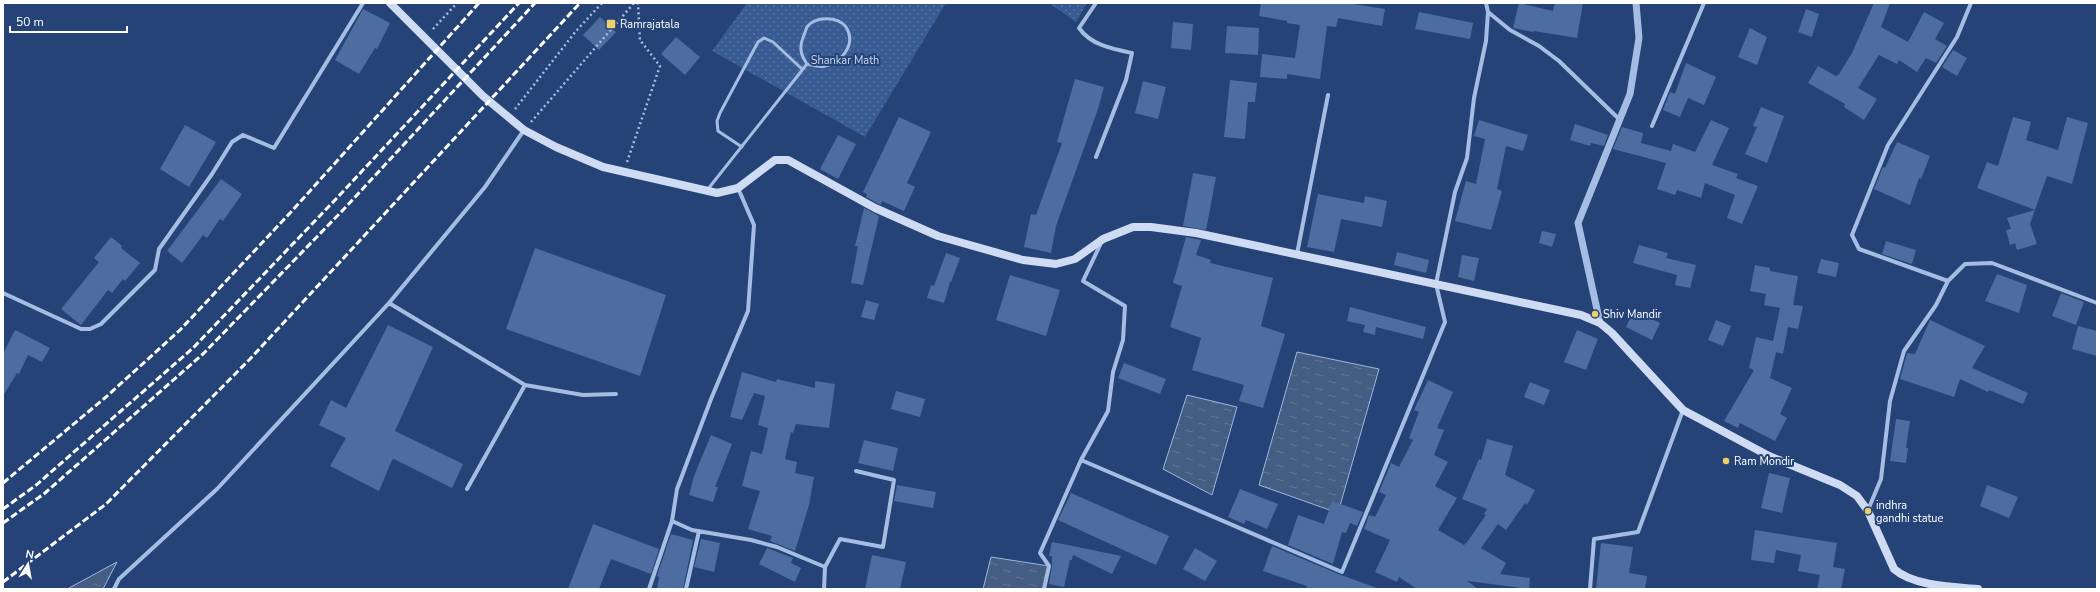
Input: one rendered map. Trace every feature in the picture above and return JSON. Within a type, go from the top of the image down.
[{"type":"main road","points":[[390,3],[483,96],[524,130],[603,167],[706,192],[717,193],[738,188],[770,163],[781,158],[788,160],[875,208],[938,236],[1023,260],[1056,264],[1075,258],[1103,239],[1133,227],[1151,227],[1196,233],[1574,313],[1600,323],[1612,333],[1683,410],[1769,456],[1840,485],[1857,496],[1868,511],[1894,569],[1901,575],[1913,580],[1978,589]]},
{"type":"street","points":[[3,293],[81,329],[90,329],[101,324],[155,270],[159,249],[212,174],[232,142],[243,135],[274,148],[363,3]]},
{"type":"street","points":[[1096,3],[1079,28],[1086,38],[1099,44],[1132,53],[1126,80],[1096,157]]},
{"type":"street","points":[[1081,460],[1342,572],[1445,322],[1436,284],[1455,192],[1466,158],[1474,98],[1486,42],[1488,12],[1486,3]]},
{"type":"street","points":[[1600,323],[1578,223],[1630,94],[1639,38],[1636,3]]},
{"type":"street","points":[[1652,126],[1704,3]]},
{"type":"street","points":[[1948,281],[1859,250],[1852,235],[1888,145],[1956,37],[1971,3]]},
{"type":"street","points":[[1488,12],[1510,30],[1539,46],[1559,61],[1619,119]]},
{"type":"street","points":[[1297,255],[1328,95]]},
{"type":"street","points":[[114,589],[119,579],[217,489],[389,303],[485,187],[524,130]]},
{"type":"street","points":[[649,589],[672,521],[677,489],[711,399],[748,311],[754,225],[738,188]]},
{"type":"street","points":[[1044,589],[1050,566],[1040,553],[1081,460],[1108,411],[1113,372],[1123,340],[1126,306],[1083,280],[1103,239]]},
{"type":"street","points":[[1868,511],[1881,479],[1890,401],[1904,351],[1936,305],[1948,281],[1965,264],[1992,263],[2097,303]]},
{"type":"street","points":[[389,303],[525,385],[583,395],[616,394]]},
{"type":"street","points":[[467,489],[525,385]]},
{"type":"street","points":[[1590,589],[1594,539],[1638,532],[1683,410]]},
{"type":"street","points":[[824,589],[825,567],[840,540],[883,547],[894,480],[856,471]]},
{"type":"street","points":[[672,521],[699,531],[777,547],[825,567]]},
{"type":"street","points":[[686,589],[699,531]]},
{"type":"lane","points":[[821,19],[834,20],[845,27],[849,37],[848,50],[839,62],[824,67],[807,64],[801,55],[800,44],[808,26],[821,19]]},
{"type":"lane","points":[[742,147],[718,131],[717,121],[758,42],[764,38],[773,42],[802,69]]},
{"type":"lane","points":[[706,192],[807,64]]},
{"type":"path","points":[[425,37],[457,3]]},
{"type":"path","points":[[509,117],[576,31],[602,3]]},
{"type":"path","points":[[524,130],[634,3]]},
{"type":"path","points":[[624,172],[660,66],[640,40],[638,3]]},
{"type":"green space","name":"Shankar Math","points":[[747,3],[946,3],[865,137],[712,51]]},
{"type":"green space","points":[[1049,3],[1087,3],[1076,22]]},
{"type":"water","points":[[1297,352],[1379,369],[1338,513],[1259,485]]},
{"type":"water","points":[[1187,395],[1237,407],[1212,495],[1163,469]]},
{"type":"water","points":[[991,557],[1049,566],[1044,589],[983,589]]},
{"type":"water","points":[[117,562],[103,589],[68,589],[69,588]]},
{"type":"building","points":[[1261,3],[1347,3],[1385,9],[1382,26],[1338,18],[1336,27],[1327,26],[1320,79],[1287,74],[1287,79],[1260,77],[1262,54],[1295,58],[1300,25],[1259,16]]},
{"type":"building","points":[[1519,3],[1553,11],[1555,3],[1583,3],[1577,38],[1513,28]]},
{"type":"building","points":[[1874,3],[1890,3],[1881,27],[1908,42],[1924,12],[1944,23],[1935,39],[1947,46],[1936,63],[1926,58],[1917,72],[1899,60],[1897,64],[1879,55],[1858,88],[1877,99],[1864,120],[1844,107],[1845,104],[1808,83],[1818,66],[1836,76],[1839,74],[1852,53]]},
{"type":"building","points":[[363,9],[390,23],[377,49],[375,48],[359,74],[335,60]]},
{"type":"building","points":[[1806,9],[1819,14],[1812,37],[1798,32]]},
{"type":"building","points":[[1419,12],[1473,23],[1470,39],[1415,29]]},
{"type":"building","points":[[600,17],[616,32],[599,50],[583,35]]},
{"type":"building","points":[[1173,22],[1193,24],[1191,50],[1171,48]]},
{"type":"building","points":[[1227,26],[1259,28],[1258,55],[1225,53]]},
{"type":"building","points":[[1750,28],[1767,37],[1757,65],[1738,57]]},
{"type":"building","points":[[676,37],[700,57],[685,75],[661,54]]},
{"type":"building","points":[[1953,50],[1967,58],[1957,76],[1942,67]]},
{"type":"building","points":[[1686,63],[1716,77],[1704,105],[1688,98],[1680,117],[1663,110],[1670,92],[1675,94]]},
{"type":"building","points":[[1075,79],[1104,87],[1098,109],[1056,226],[1051,253],[1024,247],[1031,214],[1036,215],[1062,143],[1057,142]]},
{"type":"building","points":[[1230,80],[1257,83],[1255,102],[1248,102],[1245,139],[1224,137]]},
{"type":"building","points":[[1143,81],[1166,87],[1158,119],[1135,113]]},
{"type":"building","points":[[1761,107],[1784,116],[1767,163],[1745,154],[1757,127],[1753,126]]},
{"type":"building","points":[[899,117],[931,132],[907,183],[915,187],[904,211],[882,201],[881,205],[866,197],[867,194],[863,192]]},
{"type":"building","points":[[2013,117],[2031,122],[2026,140],[2058,150],[2067,117],[2088,123],[2072,184],[2047,176],[2035,210],[1977,188],[1987,162],[1998,166]]},
{"type":"building","points":[[1479,120],[1528,135],[1523,151],[1506,146],[1497,189],[1502,191],[1491,230],[1455,221],[1466,181],[1476,184],[1485,139],[1474,136]]},
{"type":"building","points":[[1711,120],[1729,128],[1712,165],[1738,174],[1736,178],[1758,186],[1742,224],[1727,218],[1735,195],[1705,183],[1701,198],[1677,190],[1675,195],[1657,189],[1666,163],[1613,149],[1622,127],[1643,133],[1641,143],[1671,151],[1673,144],[1695,152]]},
{"type":"building","points":[[1575,124],[1608,135],[1604,146],[1591,143],[1590,146],[1570,140]]},
{"type":"building","points":[[185,125],[216,142],[189,187],[160,169]]},
{"type":"building","points":[[838,135],[856,144],[838,179],[820,169]]},
{"type":"building","points":[[1897,142],[1930,156],[1921,179],[1919,178],[1910,205],[1874,189],[1882,169],[1883,167],[1885,168]]},
{"type":"building","points":[[1193,173],[1216,177],[1206,230],[1183,226]]},
{"type":"building","points":[[221,179],[242,194],[223,221],[220,219],[207,238],[203,235],[182,263],[167,251]]},
{"type":"building","points":[[1318,194],[1364,203],[1365,196],[1387,201],[1382,227],[1341,219],[1334,252],[1307,247]]},
{"type":"building","points":[[864,208],[879,216],[863,285],[851,283],[858,246],[855,246]]},
{"type":"building","points":[[2035,210],[2030,224],[2037,244],[2017,250],[2015,243],[2010,245],[2006,230],[2011,229],[2007,218]]},
{"type":"building","points":[[1542,231],[1556,234],[1552,247],[1539,243]]},
{"type":"building","points":[[111,237],[122,246],[121,248],[140,263],[125,281],[123,279],[112,293],[108,290],[81,325],[61,309],[99,262],[94,258]]},
{"type":"building","points":[[1186,237],[1201,240],[1196,255],[1211,260],[1210,263],[1273,278],[1261,326],[1285,334],[1263,408],[1239,401],[1244,385],[1192,370],[1201,338],[1170,327],[1182,286],[1173,283]]},
{"type":"building","points":[[1886,241],[1916,250],[1912,264],[1882,254]]},
{"type":"building","points":[[1639,245],[1668,253],[1666,258],[1696,265],[1690,288],[1675,285],[1677,275],[1633,263]]},
{"type":"building","points":[[535,248],[666,295],[640,376],[506,329]]},
{"type":"building","points":[[1397,252],[1429,260],[1426,273],[1394,265]]},
{"type":"building","points":[[946,253],[960,258],[950,282],[944,303],[927,298],[931,285],[934,286]]},
{"type":"building","points":[[1462,255],[1479,258],[1474,281],[1458,277]]},
{"type":"building","points":[[1821,259],[1839,263],[1836,277],[1817,273]]},
{"type":"building","points":[[1755,265],[1770,268],[1770,271],[1798,276],[1793,305],[1803,306],[1798,329],[1788,327],[1783,354],[1776,352],[1770,378],[1792,388],[1780,414],[1787,418],[1775,441],[1740,423],[1738,428],[1724,421],[1754,370],[1749,368],[1756,337],[1773,341],[1780,308],[1764,305],[1766,294],[1750,291]]},
{"type":"building","points":[[1997,274],[2027,285],[2019,313],[1985,301]]},
{"type":"building","points":[[1010,275],[1060,290],[1046,336],[996,320]]},
{"type":"building","points":[[2061,293],[2084,302],[2076,325],[2052,316]]},
{"type":"building","points":[[866,300],[879,304],[874,320],[861,317]]},
{"type":"building","points":[[1350,307],[1426,327],[1423,339],[1376,327],[1375,335],[1363,332],[1365,325],[1347,321]]},
{"type":"building","points":[[1634,310],[1660,323],[1652,340],[1626,327]]},
{"type":"building","points":[[1716,320],[1731,326],[1723,346],[1708,340]]},
{"type":"building","points":[[1930,320],[1985,346],[1972,368],[2028,393],[2023,404],[1989,390],[1988,392],[1960,379],[1954,397],[1900,379],[1907,353],[1915,354]]},
{"type":"building","points":[[388,325],[433,347],[395,431],[463,464],[452,488],[394,459],[392,460],[379,491],[330,466],[346,438],[319,425],[331,400],[346,408]]},
{"type":"building","points":[[2078,326],[2097,331],[2097,356],[2072,349]]},
{"type":"building","points":[[15,330],[50,348],[42,362],[28,355],[19,374],[17,373],[3,396],[3,354]]},
{"type":"building","points":[[1577,330],[1598,339],[1586,370],[1564,362]]},
{"type":"building","points":[[1124,363],[1166,379],[1160,394],[1118,378]]},
{"type":"building","points":[[742,372],[776,382],[777,379],[815,388],[815,381],[835,384],[829,428],[796,424],[793,433],[791,432],[785,459],[797,462],[795,473],[814,477],[809,505],[795,551],[770,541],[772,536],[748,529],[760,491],[742,486],[751,451],[762,454],[768,428],[758,425],[765,396],[754,393],[742,420],[730,417]]},
{"type":"building","points":[[1428,380],[1453,392],[1437,428],[1444,430],[1434,455],[1448,462],[1435,486],[1457,498],[1438,530],[1464,545],[1467,542],[1486,515],[1484,514],[1487,509],[1462,499],[1479,459],[1481,460],[1487,439],[1513,446],[1505,475],[1535,490],[1527,505],[1525,503],[1506,530],[1498,524],[1481,548],[1506,563],[1500,574],[1530,578],[1529,589],[1467,581],[1478,589],[1417,589],[1399,577],[1397,582],[1375,572],[1390,540],[1364,529],[1369,515],[1375,517],[1386,495],[1379,492],[1391,463],[1399,467],[1413,440],[1409,438],[1419,412],[1414,410]]},
{"type":"building","points":[[1530,382],[1550,390],[1544,405],[1524,397]]},
{"type":"building","points":[[896,391],[925,399],[920,417],[891,409]]},
{"type":"building","points":[[1896,419],[1910,421],[1906,448],[1908,448],[1906,463],[1890,461]]},
{"type":"building","points":[[711,435],[732,444],[715,487],[718,487],[713,502],[689,495],[694,476]]},
{"type":"building","points":[[864,440],[898,448],[893,471],[858,463]]},
{"type":"building","points":[[1769,473],[1790,478],[1782,513],[1761,508]]},
{"type":"building","points":[[897,485],[936,492],[933,508],[894,501]]},
{"type":"building","points":[[1987,485],[2018,497],[2009,518],[1980,506]]},
{"type":"building","points":[[1240,489],[1278,504],[1267,529],[1246,520],[1244,524],[1228,517]]},
{"type":"building","points":[[1071,493],[1169,536],[1156,565],[1058,520]]},
{"type":"building","points":[[1332,501],[1363,512],[1357,526],[1350,523],[1346,533],[1342,532],[1333,564],[1288,545],[1298,515],[1324,524]]},
{"type":"building","points":[[593,524],[659,549],[651,574],[611,559],[599,589],[568,589]]},
{"type":"building","points":[[1755,530],[1837,543],[1833,567],[1845,569],[1841,589],[1817,589],[1820,575],[1798,571],[1801,555],[1776,550],[1774,563],[1751,560]]},
{"type":"building","points":[[671,534],[693,540],[683,589],[657,589],[659,577],[657,576]]},
{"type":"building","points":[[701,539],[720,543],[714,572],[694,567]]},
{"type":"building","points":[[1052,542],[1121,556],[1112,574],[1073,555],[1072,560],[1070,560],[1064,587],[1049,584],[1052,556],[1049,556]]},
{"type":"building","points":[[1601,543],[1633,547],[1629,573],[1647,576],[1645,589],[1596,589]]},
{"type":"building","points":[[1272,546],[1377,589],[1306,589],[1307,586],[1263,571]]},
{"type":"building","points":[[767,548],[793,558],[791,563],[801,568],[795,582],[759,564]]},
{"type":"building","points":[[1195,548],[1217,561],[1205,581],[1183,569]]},
{"type":"building","points":[[872,555],[906,562],[900,589],[865,589]]},
{"type":"railway","points":[[3,483],[106,397],[180,330],[291,212],[479,3]]},
{"type":"railway","points":[[3,509],[35,486],[193,348],[336,199],[519,3]]},
{"type":"railway","points":[[3,523],[45,493],[204,353],[344,209],[535,3]]},
{"type":"railway","points":[[3,582],[106,504],[250,359],[580,3]]},
{"type":"place","name":"Ramrajatala","points":[[611,24]]},
{"type":"place","name":"Shiv Mandir","points":[[1595,314]]},
{"type":"place","name":"Ram Mondir","points":[[1726,461]]},
{"type":"place","name":"indhra gandhi statue","points":[[1868,511]]}]
